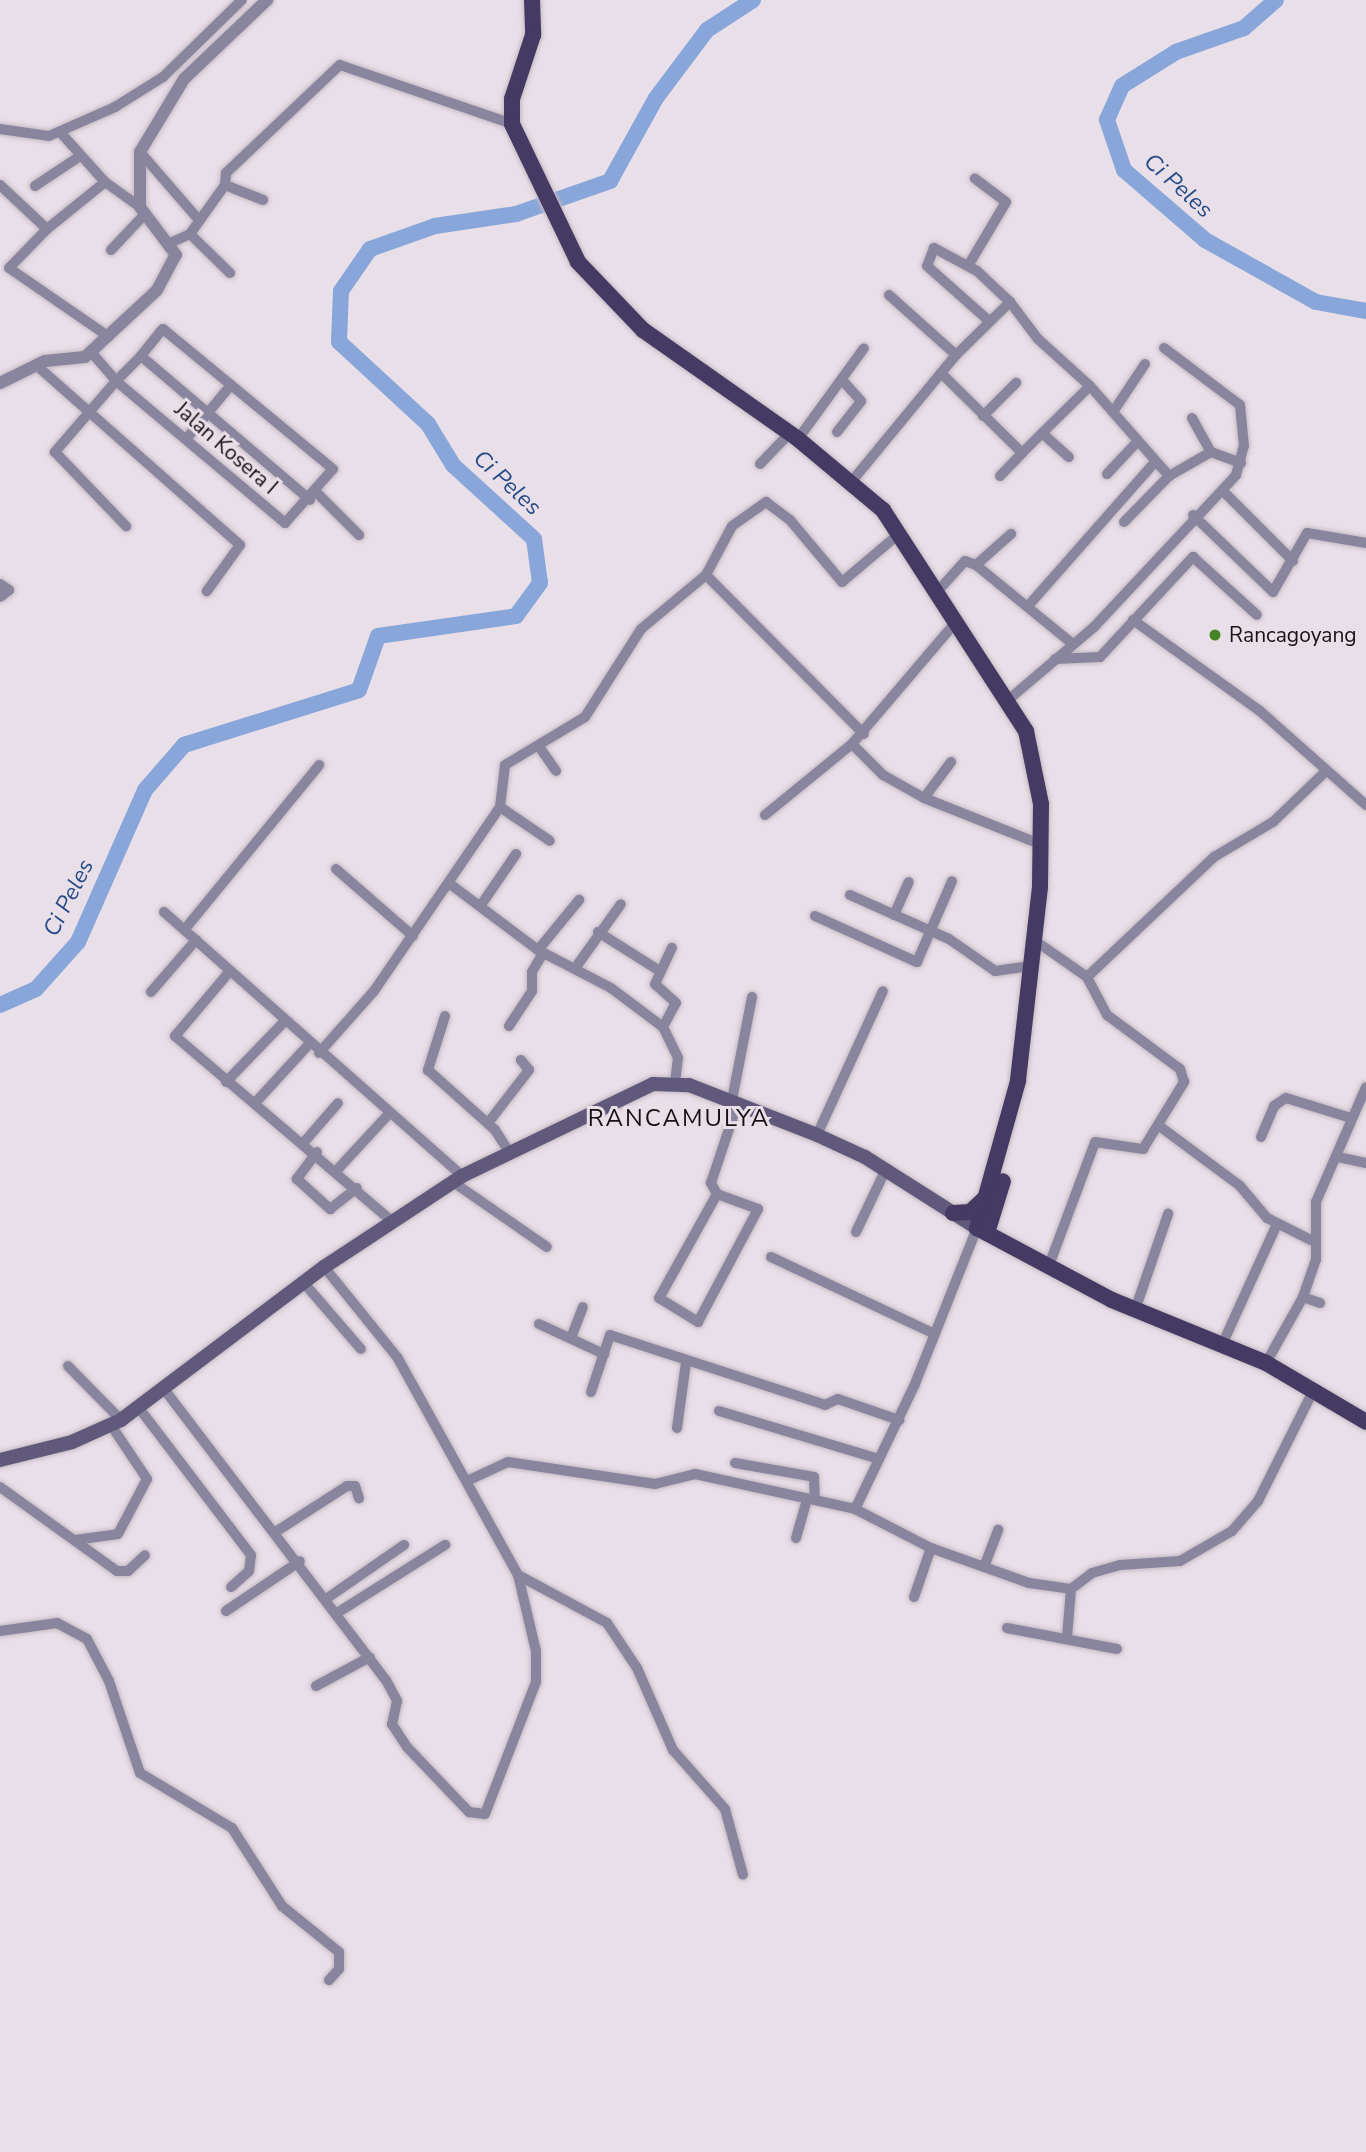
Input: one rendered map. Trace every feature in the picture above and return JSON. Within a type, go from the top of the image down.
[{"type":"main road","points":[[533,0],[533,35],[512,99],[512,124],[524,140],[574,257],[607,299],[643,330],[852,481],[900,533],[955,623],[1007,699],[1030,742],[1042,845],[1034,940],[1006,1144],[981,1233]]},
{"type":"main road","points":[[0,1460],[116,1423],[324,1267],[457,1179],[508,1150],[628,1092],[675,1082],[735,1101],[817,1135],[885,1171],[1011,1250],[1135,1310],[1266,1363],[1366,1422]]},
{"type":"main road","points":[[953,1213],[971,1212],[993,1198]]},
{"type":"main road","points":[[993,1198],[1011,1250]]},
{"type":"street","points":[[0,129],[61,133],[163,78],[242,0]]},
{"type":"street","points":[[111,250],[142,210],[140,152],[177,88],[267,0]]},
{"type":"street","points":[[170,243],[190,234],[225,185],[226,173],[340,65],[512,124]]},
{"type":"street","points":[[0,383],[36,365],[92,353],[165,278],[176,255],[170,243],[142,210],[105,182],[61,133]]},
{"type":"street","points":[[140,152],[199,220]]},
{"type":"street","points":[[35,186],[80,156]]},
{"type":"street","points":[[968,266],[1006,202],[975,179]]},
{"type":"street","points":[[105,182],[47,229],[9,268],[109,337]]},
{"type":"street","points":[[225,185],[263,200]]},
{"type":"street","points":[[1,187],[47,229]]},
{"type":"street","points":[[190,234],[230,274]]},
{"type":"street","points":[[989,321],[925,261],[938,247],[968,266],[1010,302],[1038,339],[1115,409],[1136,443],[1169,476]]},
{"type":"street","points":[[889,295],[956,355]]},
{"type":"street","points":[[852,481],[956,355],[1010,302]]},
{"type":"street","points":[[126,526],[55,454],[116,381],[166,329],[231,385],[187,438]]},
{"type":"street","points":[[760,464],[793,436],[843,381],[864,348]]},
{"type":"street","points":[[1007,699],[1073,644],[1141,578],[1193,515],[1223,491],[1241,463],[1245,421],[1235,396],[1164,348]]},
{"type":"street","name":"Jalan Kosera I","points":[[92,353],[116,381],[285,523],[332,473],[231,385]]},
{"type":"street","points":[[141,356],[359,534]]},
{"type":"street","points":[[1115,409],[1144,364]]},
{"type":"street","points":[[36,365],[240,545],[207,591]]},
{"type":"street","points":[[941,373],[1022,453]]},
{"type":"street","points":[[837,432],[861,401],[843,381]]},
{"type":"street","points":[[983,415],[1016,383]]},
{"type":"street","points":[[1000,476],[1090,386]]},
{"type":"street","points":[[1192,418],[1211,452],[1241,463]]},
{"type":"street","points":[[1042,433],[1069,457]]},
{"type":"street","points":[[1107,474],[1136,443]]},
{"type":"street","points":[[1124,522],[1169,476],[1211,452]]},
{"type":"street","points":[[1028,606],[1155,462]]},
{"type":"street","points":[[1223,491],[1293,561]]},
{"type":"street","points":[[319,1053],[414,936],[500,807],[505,765],[540,748],[585,718],[651,617],[706,575],[725,534],[760,503],[781,511],[842,582],[900,533]]},
{"type":"street","points":[[1193,515],[1269,591],[1277,591],[1311,532],[1366,543]]},
{"type":"street","points":[[976,565],[1011,534]]},
{"type":"street","points":[[1055,659],[1095,660],[1193,557],[1257,615]]},
{"type":"street","points":[[936,593],[965,561],[976,565],[1073,644]]},
{"type":"street","points":[[706,575],[864,734]]},
{"type":"street","points":[[0,584],[9,590],[0,597]]},
{"type":"street","points":[[1133,620],[1261,711],[1325,772],[1366,805]]},
{"type":"street","points":[[765,815],[864,734],[955,623]]},
{"type":"street","points":[[852,744],[883,775],[923,799],[1042,845]]},
{"type":"street","points":[[540,748],[556,771]]},
{"type":"street","points":[[923,799],[951,762]]},
{"type":"street","points":[[185,929],[319,765]]},
{"type":"street","points":[[1087,977],[1213,857],[1273,822],[1325,772]]},
{"type":"street","points":[[500,807],[550,841]]},
{"type":"street","points":[[481,905],[516,854]]},
{"type":"street","points":[[336,869],[414,936]]},
{"type":"street","points":[[894,915],[909,881]]},
{"type":"street","points":[[815,916],[917,962],[952,881]]},
{"type":"street","points":[[450,884],[541,951],[576,967],[663,1027],[678,1058],[675,1082]]},
{"type":"street","points":[[849,895],[931,931],[995,971],[1031,966]]},
{"type":"street","points":[[509,1026],[532,991],[532,972],[541,951],[579,900]]},
{"type":"street","points":[[576,967],[598,932],[621,904]]},
{"type":"street","points":[[164,912],[457,1179],[547,1247]]},
{"type":"street","points":[[598,932],[660,971]]},
{"type":"street","points":[[151,992],[196,940]]},
{"type":"street","points":[[1034,940],[1087,977],[1107,1015],[1184,1075],[1162,1128],[1138,1152],[1095,1142],[1048,1268]]},
{"type":"street","points":[[663,1027],[676,1006],[655,984],[672,947]]},
{"type":"street","points":[[230,971],[174,1033],[226,1082],[305,1141],[393,1222]]},
{"type":"street","points":[[817,1135],[883,991]]},
{"type":"street","points":[[717,1194],[659,1298],[698,1322],[758,1209],[717,1194],[711,1183],[735,1101],[752,997]]},
{"type":"street","points":[[445,1016],[428,1070],[488,1124],[508,1150]]},
{"type":"street","points":[[226,1082],[284,1021]]},
{"type":"street","points":[[255,1103],[309,1045]]},
{"type":"street","points":[[488,1124],[529,1070],[521,1060]]},
{"type":"street","points":[[1266,1363],[1303,1297],[1316,1260],[1311,1240],[1319,1191],[1338,1157],[1351,1118],[1366,1087]]},
{"type":"street","points":[[1261,1137],[1274,1106],[1286,1098],[1351,1118]]},
{"type":"street","points":[[305,1141],[338,1103]]},
{"type":"street","points":[[337,1170],[388,1115]]},
{"type":"street","points":[[1162,1128],[1240,1186],[1278,1224],[1311,1240]]},
{"type":"street","points":[[317,1152],[297,1179],[330,1209],[357,1188]]},
{"type":"street","points":[[1338,1157],[1366,1163]]},
{"type":"street","points":[[856,1232],[885,1171]]},
{"type":"street","points":[[1135,1310],[1168,1228],[1168,1214]]},
{"type":"street","points":[[1221,1347],[1278,1224]]},
{"type":"street","points":[[855,1509],[899,1420],[981,1233]]},
{"type":"street","points":[[771,1257],[935,1334]]},
{"type":"street","points":[[164,1388],[300,1561],[370,1657],[397,1701],[392,1724],[407,1747],[469,1811],[485,1814],[536,1682],[536,1651],[518,1575],[469,1480],[397,1357],[324,1267]]},
{"type":"street","points":[[303,1283],[361,1349]]},
{"type":"street","points":[[1303,1297],[1320,1303]]},
{"type":"street","points":[[571,1338],[583,1307]]},
{"type":"street","points":[[539,1324],[604,1354]]},
{"type":"street","points":[[591,1392],[610,1335],[686,1362],[825,1405],[838,1399],[899,1420]]},
{"type":"street","points":[[677,1428],[686,1362]]},
{"type":"street","points":[[68,1366],[116,1423],[147,1479],[118,1534],[75,1541]]},
{"type":"street","points":[[1066,1637],[1071,1589],[1092,1573],[1120,1565],[1180,1561],[1232,1531],[1264,1491],[1314,1389]]},
{"type":"street","points":[[139,1408],[251,1555],[249,1571],[231,1587]]},
{"type":"street","points":[[719,1411],[880,1459]]},
{"type":"street","points":[[469,1480],[508,1462],[655,1484],[695,1474],[855,1509],[931,1548],[984,1567],[1071,1589]]},
{"type":"street","points":[[735,1463],[814,1477],[811,1500],[796,1538]]},
{"type":"street","points":[[277,1531],[347,1486],[355,1486],[359,1498]]},
{"type":"street","points":[[0,1487],[117,1571],[128,1571],[145,1555]]},
{"type":"street","points":[[984,1567],[998,1530]]},
{"type":"street","points":[[326,1599],[404,1545]]},
{"type":"street","points":[[337,1613],[445,1545]]},
{"type":"street","points":[[914,1597],[931,1548]]},
{"type":"street","points":[[226,1611],[300,1561]]},
{"type":"street","points":[[518,1575],[607,1623],[637,1668],[673,1750],[725,1810],[743,1875]]},
{"type":"street","points":[[0,1631],[57,1623],[87,1639],[140,1773],[232,1828],[282,1906],[339,1952],[339,1969],[329,1979]]},
{"type":"street","points":[[1007,1628],[1066,1637],[1117,1649]]},
{"type":"street","points":[[316,1686],[370,1657]]},
{"type":"waterway","name":"Ci Peles","points":[[0,1005],[36,989],[78,942],[145,790],[184,745],[359,690],[378,636],[516,616],[540,583],[534,539],[453,465],[428,424],[339,342],[341,291],[370,249],[435,226],[516,214],[610,181],[656,98],[707,30],[753,0]]},
{"type":"waterway","name":"Ci Peles","points":[[1276,0],[1244,28],[1176,52],[1122,86],[1107,120],[1124,170],[1205,240],[1316,302],[1366,311]]},
{"type":"place","name":"Rancagoyang","points":[[1215,635]]},
{"type":"district","name":"RANCAMULYA","points":[[679,1119]]}]
